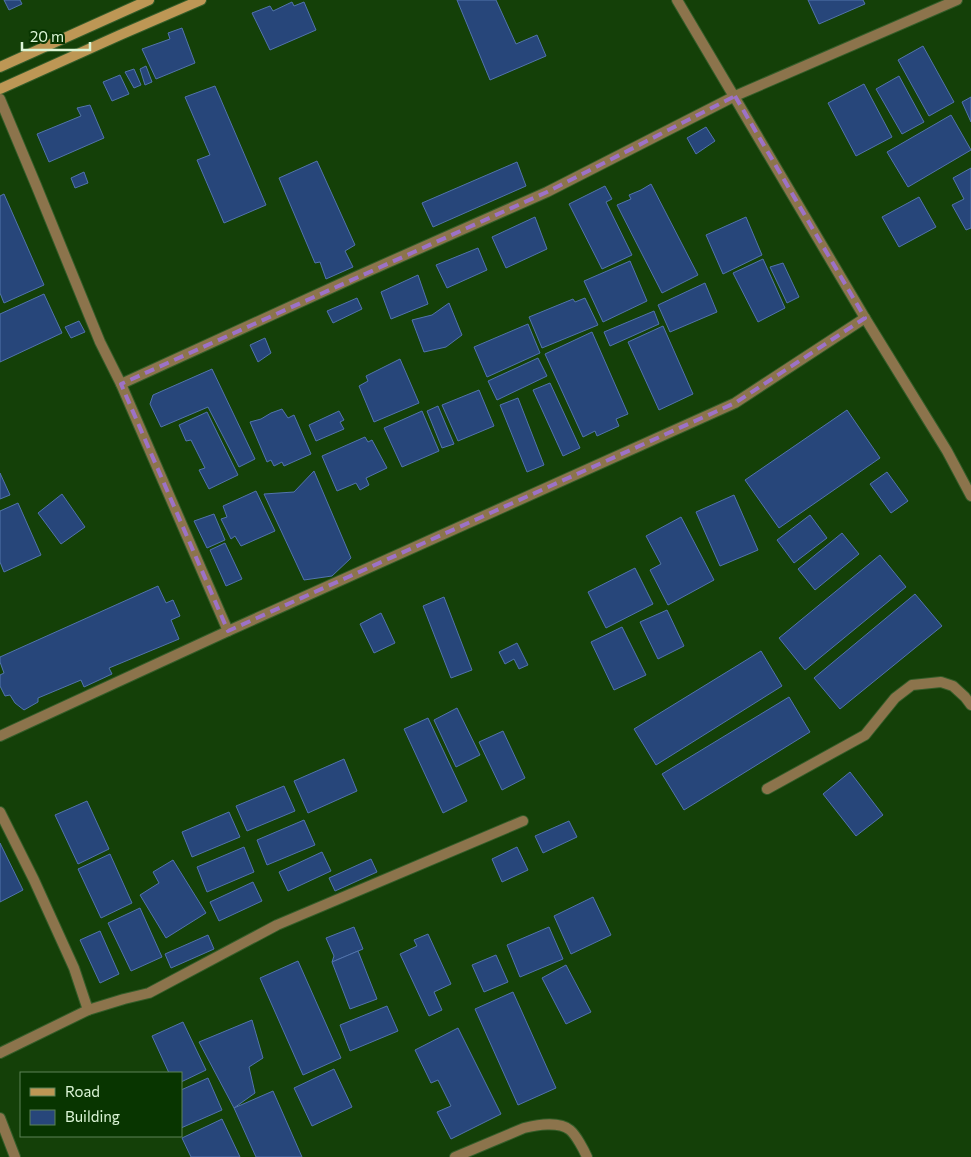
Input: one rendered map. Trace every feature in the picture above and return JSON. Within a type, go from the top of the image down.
[{"type":"main road","points":[[0,67],[149,0]]},
{"type":"main road","points":[[0,89],[201,0]]},
{"type":"street","points":[[678,0],[865,318],[947,451],[971,496]]},
{"type":"street","points":[[121,384],[547,192],[735,96],[957,0]]},
{"type":"street","points":[[0,99],[100,342],[121,384],[228,631]]},
{"type":"street","points":[[0,736],[228,631],[735,403],[865,318]]},
{"type":"street","points":[[767,789],[865,735],[894,698],[912,685],[940,682],[953,686],[971,705]]},
{"type":"street","points":[[0,812],[34,880],[74,968],[88,1010]]},
{"type":"street","points":[[0,1053],[88,1010],[149,993],[277,925],[523,821]]},
{"type":"street","points":[[0,1118],[15,1157]]},
{"type":"street","points":[[455,1157],[524,1128],[536,1125],[555,1125],[570,1130],[587,1157]]},
{"type":"highlighted area","points":[[735,96],[865,318],[735,403],[228,631],[121,384],[547,192]]},
{"type":"building","points":[[4,0],[20,0],[22,4],[9,10]]},
{"type":"building","points":[[457,0],[496,0],[516,44],[537,35],[546,56],[490,80]]},
{"type":"building","points":[[808,0],[863,0],[865,4],[819,24]]},
{"type":"building","points":[[292,2],[294,6],[304,2],[316,30],[270,50],[252,13],[270,6],[273,11]]},
{"type":"building","points":[[182,28],[195,63],[156,79],[142,49],[170,39],[168,33]]},
{"type":"building","points":[[923,46],[954,102],[929,116],[898,60]]},
{"type":"building","points":[[146,66],[152,82],[145,85],[140,69]]},
{"type":"building","points":[[134,69],[141,85],[134,88],[125,72]]},
{"type":"building","points":[[120,75],[129,94],[112,101],[103,82]]},
{"type":"building","points":[[899,76],[924,122],[902,134],[876,89]]},
{"type":"building","points":[[864,84],[892,137],[856,156],[828,103]]},
{"type":"building","points":[[215,86],[266,205],[224,223],[197,160],[210,155],[185,97]]},
{"type":"building","points":[[971,97],[971,122],[962,102]]},
{"type":"building","points":[[90,105],[104,138],[49,162],[37,134],[81,116],[77,108]]},
{"type":"building","points":[[951,115],[971,150],[908,187],[887,152]]},
{"type":"building","points":[[706,127],[715,141],[696,154],[687,138]]},
{"type":"building","points":[[317,161],[355,245],[345,251],[353,267],[326,279],[320,262],[315,263],[279,178]]},
{"type":"building","points":[[517,162],[526,186],[433,227],[422,203]]},
{"type":"building","points":[[971,168],[971,228],[966,230],[952,205],[964,199],[953,178]]},
{"type":"building","points":[[84,172],[88,183],[75,188],[71,178]]},
{"type":"building","points":[[651,184],[698,275],[662,293],[617,205],[631,199],[629,195]]},
{"type":"building","points":[[605,186],[612,199],[606,202],[632,255],[602,269],[569,204]]},
{"type":"building","points":[[4,194],[44,285],[4,303],[0,293],[0,196]]},
{"type":"building","points":[[919,197],[936,227],[899,247],[882,217]]},
{"type":"building","points":[[535,217],[547,249],[506,268],[492,237]]},
{"type":"building","points":[[746,217],[762,255],[723,274],[706,235]]},
{"type":"building","points":[[478,248],[487,270],[447,288],[436,265]]},
{"type":"building","points":[[763,259],[785,308],[758,322],[733,273]]},
{"type":"building","points":[[630,261],[647,301],[603,322],[584,281]]},
{"type":"building","points":[[783,263],[799,297],[787,303],[770,267]]},
{"type":"building","points":[[418,275],[428,304],[391,319],[381,292]]},
{"type":"building","points":[[705,283],[717,312],[670,332],[658,305]]},
{"type":"building","points":[[44,294],[62,333],[0,362],[0,314]]},
{"type":"building","points":[[357,298],[362,309],[333,323],[327,311]]},
{"type":"building","points":[[585,298],[598,325],[542,348],[529,317],[573,299],[575,302]]},
{"type":"building","points":[[449,303],[462,335],[446,347],[424,352],[412,320],[432,315]]},
{"type":"building","points":[[654,311],[659,324],[610,346],[604,332]]},
{"type":"building","points":[[79,321],[85,332],[71,338],[65,327]]},
{"type":"building","points":[[528,324],[540,353],[487,377],[474,347]]},
{"type":"building","points":[[663,326],[693,394],[659,410],[628,342]]},
{"type":"building","points":[[592,332],[628,414],[616,419],[619,426],[597,436],[595,431],[583,437],[545,354]]},
{"type":"building","points":[[265,338],[271,353],[258,362],[250,345]]},
{"type":"building","points":[[538,358],[547,376],[497,400],[488,381]]},
{"type":"building","points":[[400,359],[419,403],[374,422],[359,386],[368,381],[366,376]]},
{"type":"building","points":[[212,369],[255,459],[239,467],[208,407],[161,427],[150,404],[153,395]]},
{"type":"building","points":[[550,383],[580,448],[563,456],[533,390]]},
{"type":"building","points":[[479,390],[494,426],[458,441],[442,405]]},
{"type":"building","points":[[518,398],[544,465],[527,472],[500,405]]},
{"type":"building","points":[[438,406],[454,444],[442,448],[427,411]]},
{"type":"building","points":[[282,409],[288,418],[294,415],[311,454],[284,466],[282,462],[274,466],[271,460],[267,462],[250,422]]},
{"type":"building","points":[[847,410],[880,458],[779,528],[745,480]]},
{"type":"building","points":[[339,411],[344,420],[340,422],[344,429],[316,441],[309,425]]},
{"type":"building","points":[[422,411],[439,451],[402,467],[384,428]]},
{"type":"building","points":[[207,412],[238,475],[209,489],[199,470],[205,468],[191,440],[186,441],[179,425]]},
{"type":"building","points":[[365,437],[368,442],[372,440],[387,468],[366,478],[369,485],[360,490],[356,483],[337,491],[322,456]]},
{"type":"building","points":[[314,471],[351,558],[332,576],[304,580],[264,494],[294,492]]},
{"type":"building","points":[[887,472],[908,501],[891,513],[870,484]]},
{"type":"building","points":[[0,473],[10,495],[0,499]]},
{"type":"building","points":[[256,491],[275,531],[241,546],[235,536],[231,539],[221,519],[227,517],[223,506]]},
{"type":"building","points":[[62,494],[85,527],[61,544],[38,513]]},
{"type":"building","points":[[734,495],[758,550],[720,566],[696,512]]},
{"type":"building","points":[[18,503],[41,555],[4,572],[0,562],[0,511]]},
{"type":"building","points":[[214,514],[225,540],[207,548],[194,521]]},
{"type":"building","points":[[810,515],[827,538],[794,563],[777,540]]},
{"type":"building","points":[[681,517],[714,580],[668,605],[650,570],[661,564],[646,536]]},
{"type":"building","points":[[842,533],[859,554],[815,590],[798,569]]},
{"type":"building","points":[[225,543],[242,579],[226,586],[210,550]]},
{"type":"building","points":[[880,555],[906,587],[805,670],[779,638]]},
{"type":"building","points":[[635,568],[653,604],[606,628],[588,592]]},
{"type":"building","points":[[158,586],[166,603],[173,600],[180,616],[171,620],[179,639],[109,668],[112,674],[84,687],[81,680],[38,698],[38,702],[24,710],[15,703],[10,695],[5,696],[0,686],[0,675],[4,673],[0,657]]},
{"type":"building","points":[[915,594],[942,626],[840,709],[814,678]]},
{"type":"building","points":[[444,597],[472,670],[451,678],[423,606]]},
{"type":"building","points":[[667,610],[684,646],[658,659],[640,622]]},
{"type":"building","points":[[381,613],[395,643],[374,653],[360,624]]},
{"type":"building","points":[[622,627],[646,675],[614,690],[591,642]]},
{"type":"building","points":[[517,643],[528,665],[519,669],[514,659],[505,664],[499,652]]},
{"type":"building","points":[[761,651],[782,686],[656,765],[634,729]]},
{"type":"building","points":[[789,697],[810,732],[684,810],[662,774]]},
{"type":"building","points":[[457,708],[480,755],[456,767],[434,720]]},
{"type":"building","points":[[428,718],[467,801],[443,813],[404,729]]},
{"type":"building","points":[[503,731],[525,778],[502,790],[479,742]]},
{"type":"building","points":[[344,759],[357,791],[308,813],[294,781]]},
{"type":"building","points":[[850,772],[883,815],[856,836],[823,794]]},
{"type":"building","points":[[284,786],[295,811],[247,831],[236,806]]},
{"type":"building","points":[[87,801],[109,849],[78,864],[55,815]]},
{"type":"building","points":[[229,812],[240,837],[192,857],[182,832]]},
{"type":"building","points":[[304,820],[315,845],[267,865],[257,840]]},
{"type":"building","points":[[569,821],[577,837],[543,853],[535,836]]},
{"type":"building","points":[[0,843],[23,890],[0,902]]},
{"type":"building","points":[[244,847],[254,872],[207,892],[197,867]]},
{"type":"building","points":[[517,847],[528,870],[502,882],[492,859]]},
{"type":"building","points":[[322,852],[331,871],[288,891],[279,872]]},
{"type":"building","points":[[110,854],[132,903],[101,918],[78,869]]},
{"type":"building","points":[[371,859],[377,872],[335,891],[329,878]]},
{"type":"building","points":[[173,860],[206,913],[166,938],[140,895],[159,883],[153,872]]},
{"type":"building","points":[[253,882],[262,901],[219,921],[210,902]]},
{"type":"building","points":[[593,897],[611,935],[571,954],[554,916]]},
{"type":"building","points":[[140,908],[162,957],[131,971],[108,923]]},
{"type":"building","points":[[354,927],[363,949],[332,962],[334,956],[326,938]]},
{"type":"building","points":[[549,927],[563,959],[520,977],[507,945]]},
{"type":"building","points":[[100,931],[119,974],[100,983],[80,940]]},
{"type":"building","points":[[428,934],[451,984],[434,992],[442,1010],[429,1016],[400,954],[417,946],[414,940]]},
{"type":"building","points":[[208,935],[214,949],[171,968],[165,954]]},
{"type":"building","points":[[358,951],[377,999],[350,1009],[332,962]]},
{"type":"building","points":[[496,955],[508,982],[484,992],[472,965]]},
{"type":"building","points":[[298,961],[341,1058],[303,1075],[260,978]]},
{"type":"building","points":[[566,965],[591,1012],[566,1024],[542,978]]},
{"type":"building","points":[[513,992],[556,1088],[518,1105],[475,1009]]},
{"type":"building","points":[[387,1006],[398,1031],[350,1051],[340,1025]]},
{"type":"building","points":[[252,1020],[263,1058],[249,1067],[255,1093],[234,1108],[199,1042]]},
{"type":"building","points":[[183,1022],[206,1070],[182,1082],[182,1072],[169,1072],[152,1036]]},
{"type":"building","points":[[458,1028],[501,1114],[451,1139],[437,1112],[451,1106],[438,1080],[431,1083],[415,1050]]},
{"type":"building","points":[[334,1069],[352,1107],[312,1126],[294,1088]]},
{"type":"building","points":[[208,1078],[222,1110],[182,1128],[182,1090]]},
{"type":"building","points":[[273,1091],[302,1157],[256,1157],[234,1108]]},
{"type":"building","points":[[222,1119],[240,1157],[191,1157],[182,1138]]}]
